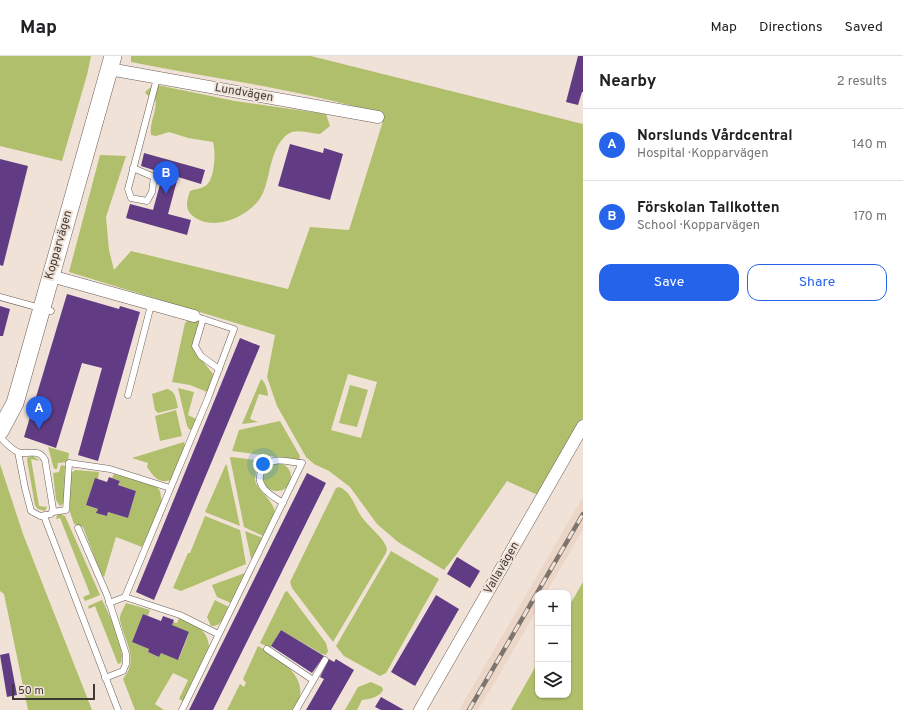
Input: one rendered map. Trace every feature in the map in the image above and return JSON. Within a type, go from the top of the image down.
[{"type":"street","name":"Lundvägen","points":[[111,62],[157,78],[378,117]]},
{"type":"street","name":"Kopparvägen","points":[[0,431],[15,403],[46,309],[51,276],[111,62]]},
{"type":"street","points":[[51,276],[199,318]]},
{"type":"street","name":"Vallavägen","points":[[420,710],[583,426]]},
{"type":"lane","points":[[133,168],[154,177],[152,192],[147,201],[137,200],[129,195],[128,186],[157,78]]},
{"type":"lane","points":[[0,297],[46,309]]},
{"type":"lane","points":[[128,395],[151,305]]},
{"type":"lane","points":[[125,597],[220,369],[234,330],[199,318],[195,346],[201,356],[220,369]]},
{"type":"lane","points":[[0,437],[18,452],[29,506],[36,515],[44,516],[52,512],[66,510],[69,463],[123,472],[170,488]]},
{"type":"lane","points":[[18,452],[39,452],[45,460],[52,512]]},
{"type":"lane","points":[[182,710],[218,634],[283,503],[302,463],[275,460],[268,463],[262,469],[260,477],[263,488],[266,492],[283,503]]},
{"type":"lane","points":[[44,516],[118,710]]},
{"type":"lane","points":[[78,528],[109,603],[126,654],[123,671],[105,678]]},
{"type":"lane","points":[[109,603],[125,597],[180,615],[218,634]]},
{"type":"lane","points":[[267,649],[313,680]]},
{"type":"lane","points":[[296,710],[325,660]]},
{"type":"shaded area","points":[[583,497],[583,530],[548,590],[535,590],[535,613],[495,682],[478,710],[459,710]]},
{"type":"green space","points":[[0,56],[91,56],[87,75],[62,161],[0,146]]},
{"type":"green space","points":[[131,56],[311,56],[583,124],[583,418],[538,495],[507,481],[444,570],[398,542],[377,524],[350,487],[329,471],[314,464],[306,457],[277,406],[267,377],[275,335],[69,272],[100,155],[126,156],[106,217],[109,250],[114,270],[131,251],[288,289],[310,227],[349,230],[383,121],[382,114],[351,105],[289,91],[131,62]],"holes":[[[348,374],[377,382],[361,438],[331,430]]]},
{"type":"green space","points":[[157,85],[235,101],[326,114],[330,126],[320,134],[295,131],[288,134],[282,140],[274,154],[263,193],[251,209],[232,220],[211,223],[201,221],[190,213],[187,207],[187,201],[190,191],[203,187],[211,178],[214,166],[213,142],[188,138],[169,132],[156,136],[151,135],[151,125],[156,103],[155,98],[147,95],[145,92],[151,87]]},
{"type":"green space","points":[[191,318],[199,322],[193,342],[194,350],[213,374],[212,384],[207,392],[190,385],[172,382],[185,323]]},
{"type":"green space","points":[[261,379],[266,386],[268,396],[259,394],[250,419],[258,422],[242,424]]},
{"type":"green space","points":[[350,385],[368,390],[357,427],[339,423]]},
{"type":"green space","points":[[178,388],[194,392],[188,415],[196,419],[191,430],[187,426]]},
{"type":"green space","points":[[167,389],[174,394],[178,408],[158,413],[155,410],[152,394]]},
{"type":"green space","points":[[176,410],[182,436],[160,441],[155,416]]},
{"type":"green space","points":[[280,421],[300,456],[299,460],[232,451],[239,430]]},
{"type":"green space","points":[[184,442],[185,446],[171,480],[163,481],[157,479],[147,467],[148,463],[132,458]]},
{"type":"green space","points":[[48,447],[69,453],[68,462],[58,463],[57,469],[54,469]]},
{"type":"green space","points":[[33,456],[40,461],[31,459],[39,506],[47,507],[45,511],[38,509],[35,505],[27,460],[28,457]]},
{"type":"green space","points":[[231,457],[265,461],[255,477],[256,483],[268,498],[275,512],[265,537],[244,527]]},
{"type":"green space","points":[[277,463],[287,467],[291,477],[287,487],[277,491],[267,487],[263,477],[267,467]]},
{"type":"green space","points":[[0,464],[23,534],[92,710],[28,710],[4,594],[0,591]]},
{"type":"green space","points":[[226,464],[227,466],[240,526],[205,512]]},
{"type":"green space","points":[[61,465],[65,466],[64,503],[60,506],[56,500],[53,473],[59,472]]},
{"type":"green space","points":[[76,470],[99,472],[98,479],[95,479],[86,505],[98,509],[97,513],[107,516],[108,512],[128,518],[136,491],[118,485],[120,481],[112,478],[114,474],[156,486],[160,491],[162,502],[142,547],[116,537],[104,577],[101,574],[83,527],[74,524],[70,512],[70,476],[72,472]]},
{"type":"green space","points":[[339,487],[347,492],[361,516],[383,540],[387,549],[333,642],[292,588],[290,582],[336,488]]},
{"type":"green space","points":[[61,514],[65,516],[100,595],[85,601],[83,597],[90,594],[60,518],[56,519],[57,515]]},
{"type":"green space","points":[[205,516],[240,530],[246,564],[181,591],[173,588],[188,553],[190,553]]},
{"type":"green space","points":[[245,531],[263,538],[252,563]]},
{"type":"green space","points":[[391,551],[439,579],[386,673],[380,676],[344,656],[336,646]]},
{"type":"green space","points":[[245,573],[231,603],[217,597],[212,585]]},
{"type":"green space","points":[[583,582],[583,710],[511,710],[535,667],[535,698],[571,698],[571,603]]},
{"type":"green space","points":[[287,591],[326,643],[328,651],[326,655],[281,630],[270,648],[260,643],[285,592]]},
{"type":"green space","points":[[102,600],[119,640],[122,657],[121,663],[118,664],[95,606],[89,609],[88,606]]},
{"type":"green space","points":[[215,600],[229,607],[220,623],[215,626],[211,626],[207,617]]},
{"type":"green space","points":[[126,603],[150,610],[148,616],[143,614],[132,642],[149,649],[148,652],[159,657],[161,653],[179,659],[189,633],[172,625],[173,622],[177,623],[179,618],[195,625],[206,635],[209,647],[183,701],[179,699],[188,680],[173,673],[155,704],[164,710],[135,710],[123,679],[128,672],[131,657],[120,620]]},
{"type":"green space","points":[[258,646],[280,660],[298,679],[300,698],[293,710],[227,710],[240,684],[244,687],[246,683],[243,679]]},
{"type":"green space","points":[[371,682],[382,687],[383,690],[374,697],[362,700],[357,710],[345,710],[358,687]]},
{"type":"building","points":[[578,56],[583,56],[583,92],[578,105],[566,102]]},
{"type":"building","points":[[290,144],[323,153],[324,148],[343,154],[330,200],[278,186]]},
{"type":"building","points":[[144,153],[205,170],[201,184],[178,177],[168,214],[191,220],[187,235],[126,218],[130,204],[153,210],[163,173],[141,166]]},
{"type":"building","points":[[0,159],[28,166],[3,266],[0,265]]},
{"type":"building","points":[[67,294],[119,309],[120,306],[140,312],[98,461],[78,455],[102,368],[82,363],[56,448],[24,437]]},
{"type":"building","points":[[0,306],[10,309],[3,336],[0,336]]},
{"type":"building","points":[[240,338],[260,346],[154,600],[136,592]]},
{"type":"building","points":[[307,473],[326,483],[213,710],[189,710]]},
{"type":"building","points":[[109,477],[120,481],[118,485],[136,491],[128,518],[108,512],[107,516],[96,513],[98,509],[86,505],[95,478],[107,482]]},
{"type":"building","points":[[457,557],[480,571],[470,588],[447,574]]},
{"type":"building","points":[[436,595],[459,609],[415,686],[391,672]]},
{"type":"building","points":[[143,614],[161,621],[163,616],[174,620],[172,625],[189,632],[178,660],[161,653],[159,657],[148,652],[149,649],[132,642]]},
{"type":"building","points":[[281,630],[324,656],[312,673],[271,646]]},
{"type":"building","points":[[9,653],[17,695],[7,697],[0,655]]},
{"type":"building","points":[[329,659],[334,662],[336,659],[354,670],[331,710],[306,710],[324,679],[320,677]]},
{"type":"building","points":[[381,697],[404,710],[381,710],[375,707]]},
{"type":"railway","points":[[469,710],[583,514]]},
{"type":"place","name":"Förskolan Tallkotten","points":[[166,194]]},
{"type":"place","name":"Norslunds Vårdcentral","points":[[39,429]]}]
